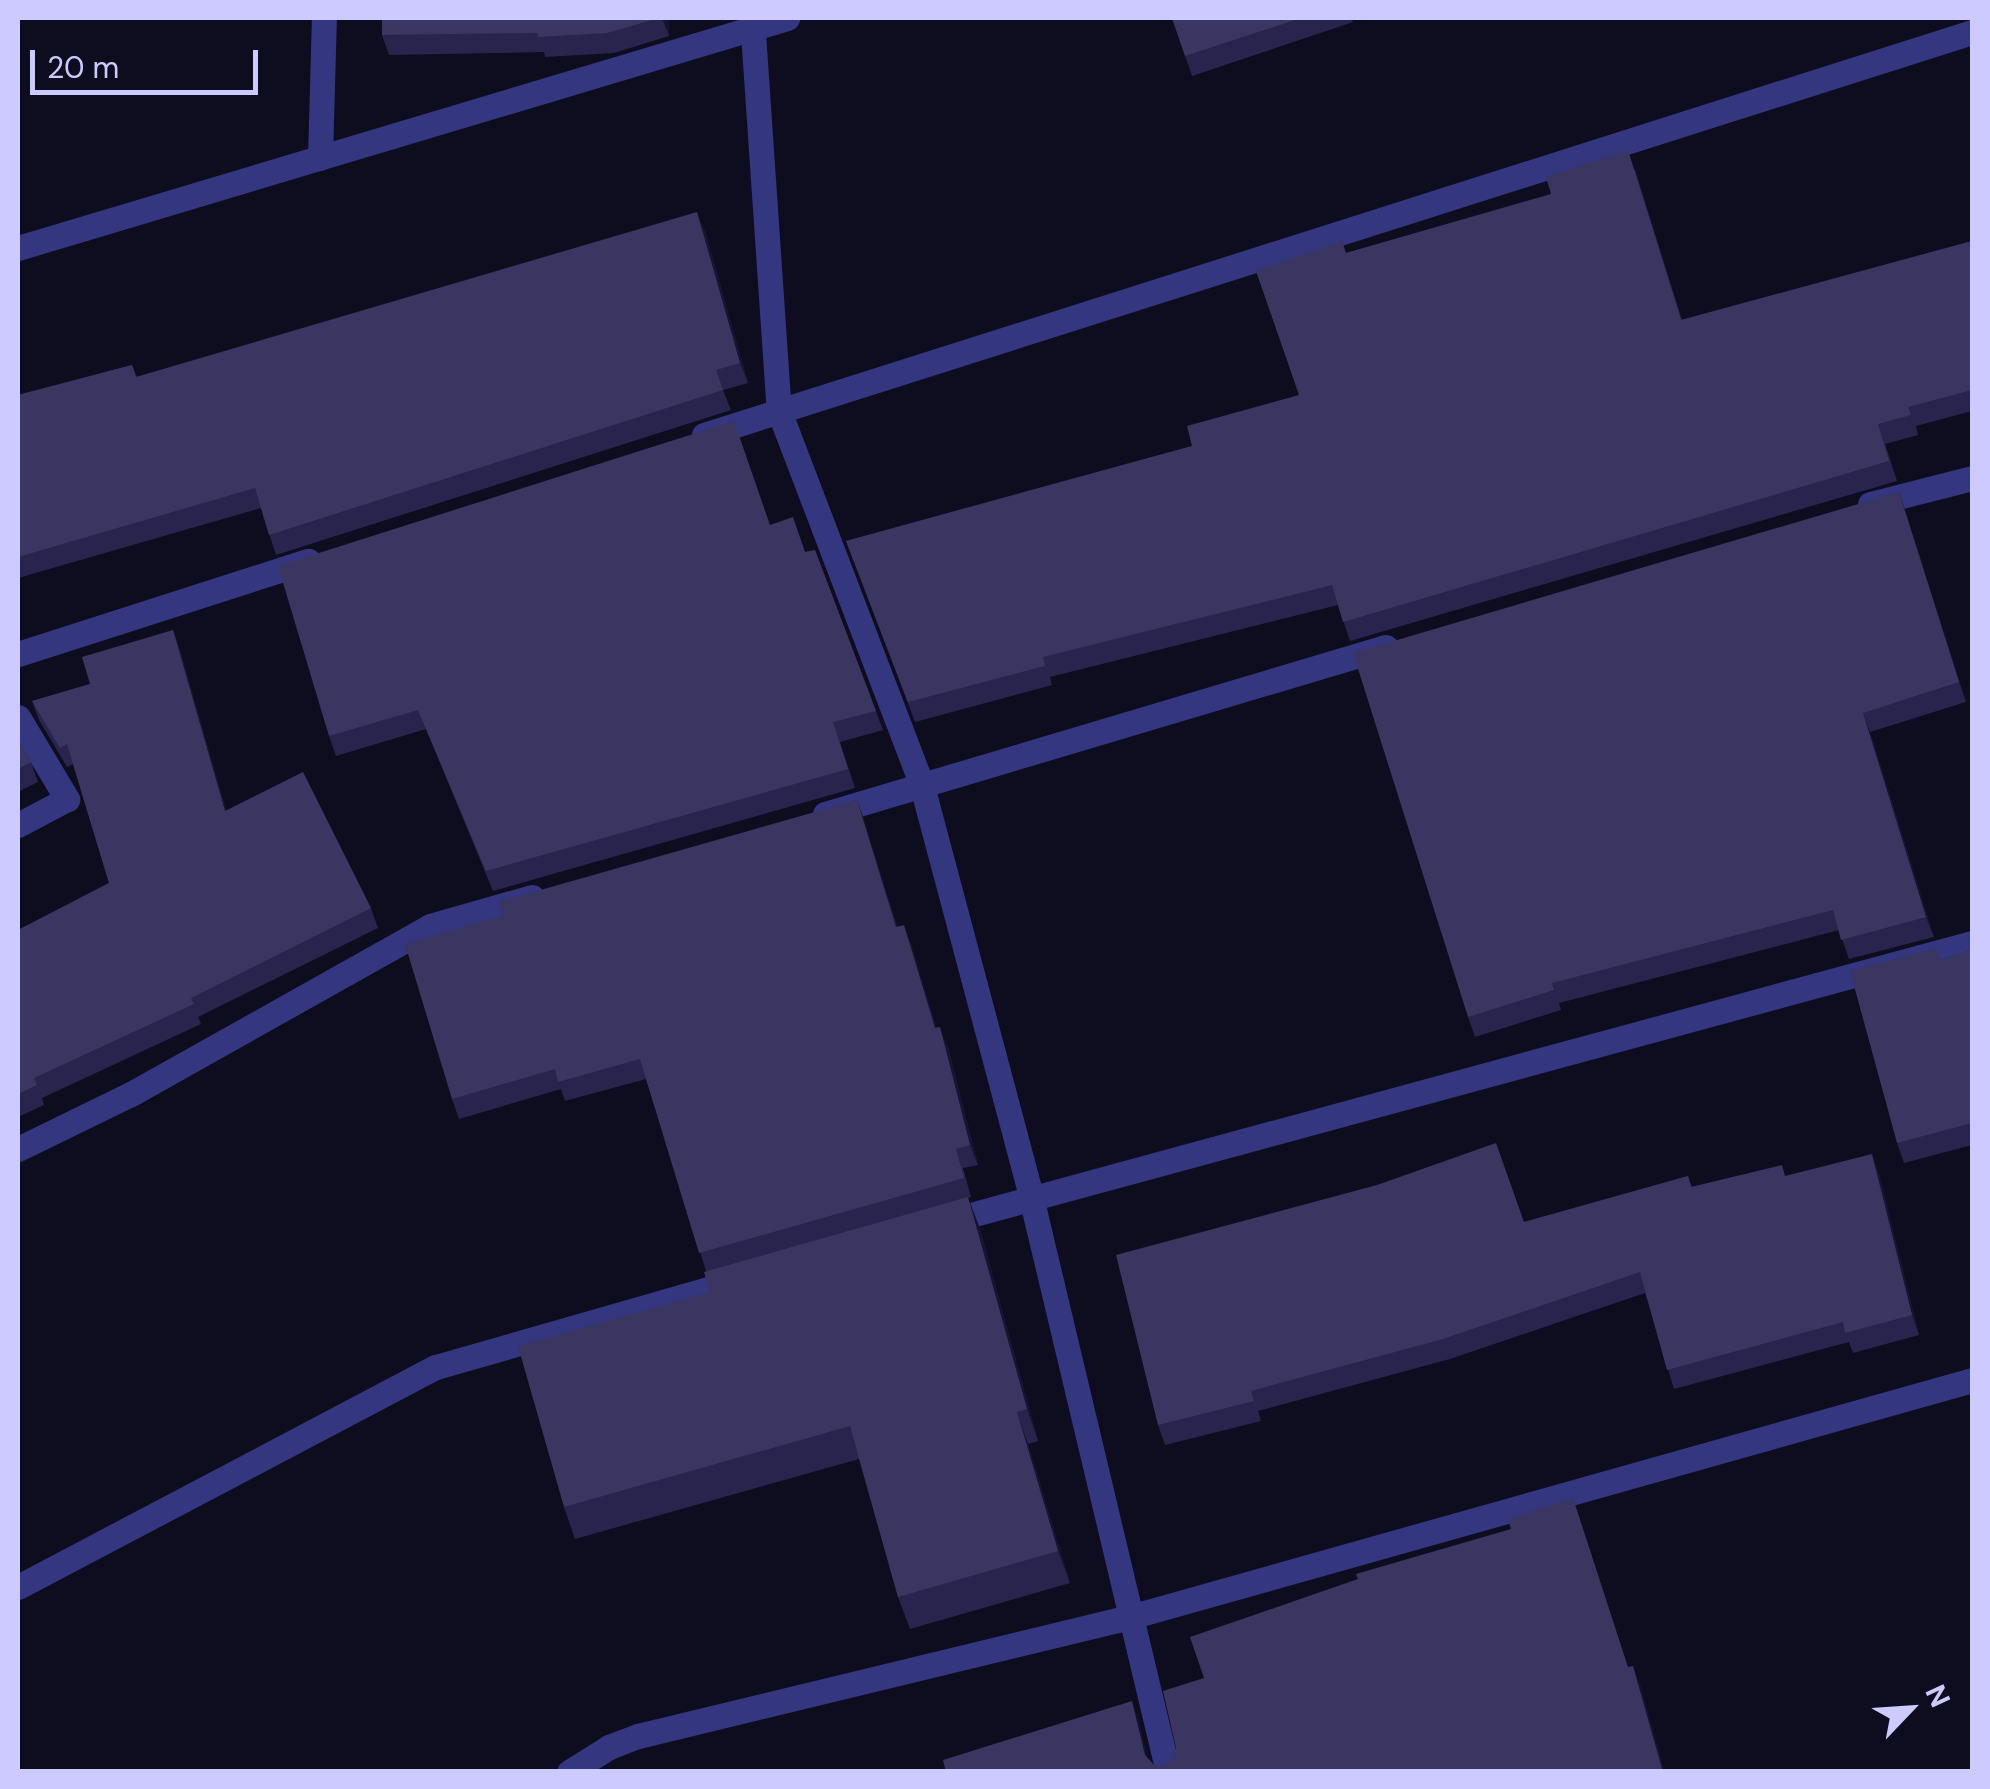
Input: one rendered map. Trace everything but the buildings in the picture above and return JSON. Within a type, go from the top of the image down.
[{"type":"street","points":[[320,158],[324,18]]},
{"type":"street","points":[[18,248],[752,24],[787,18]]},
{"type":"street","points":[[752,24],[778,411],[922,786],[1031,1197],[1168,1772]]},
{"type":"street","points":[[684,442],[1972,32]]},
{"type":"street","points":[[1839,513],[1972,478]]},
{"type":"street","points":[[18,654],[341,550]]},
{"type":"street","points":[[808,818],[1418,638]]},
{"type":"street","points":[[18,717],[67,799],[18,825]]},
{"type":"street","points":[[18,1149],[131,1094],[430,926],[562,889]]},
{"type":"street","points":[[916,1230],[1972,943]]},
{"type":"street","points":[[18,1587],[436,1367],[762,1274]]},
{"type":"street","points":[[569,1772],[608,1747],[638,1736],[1130,1616],[1972,1380]]}]
